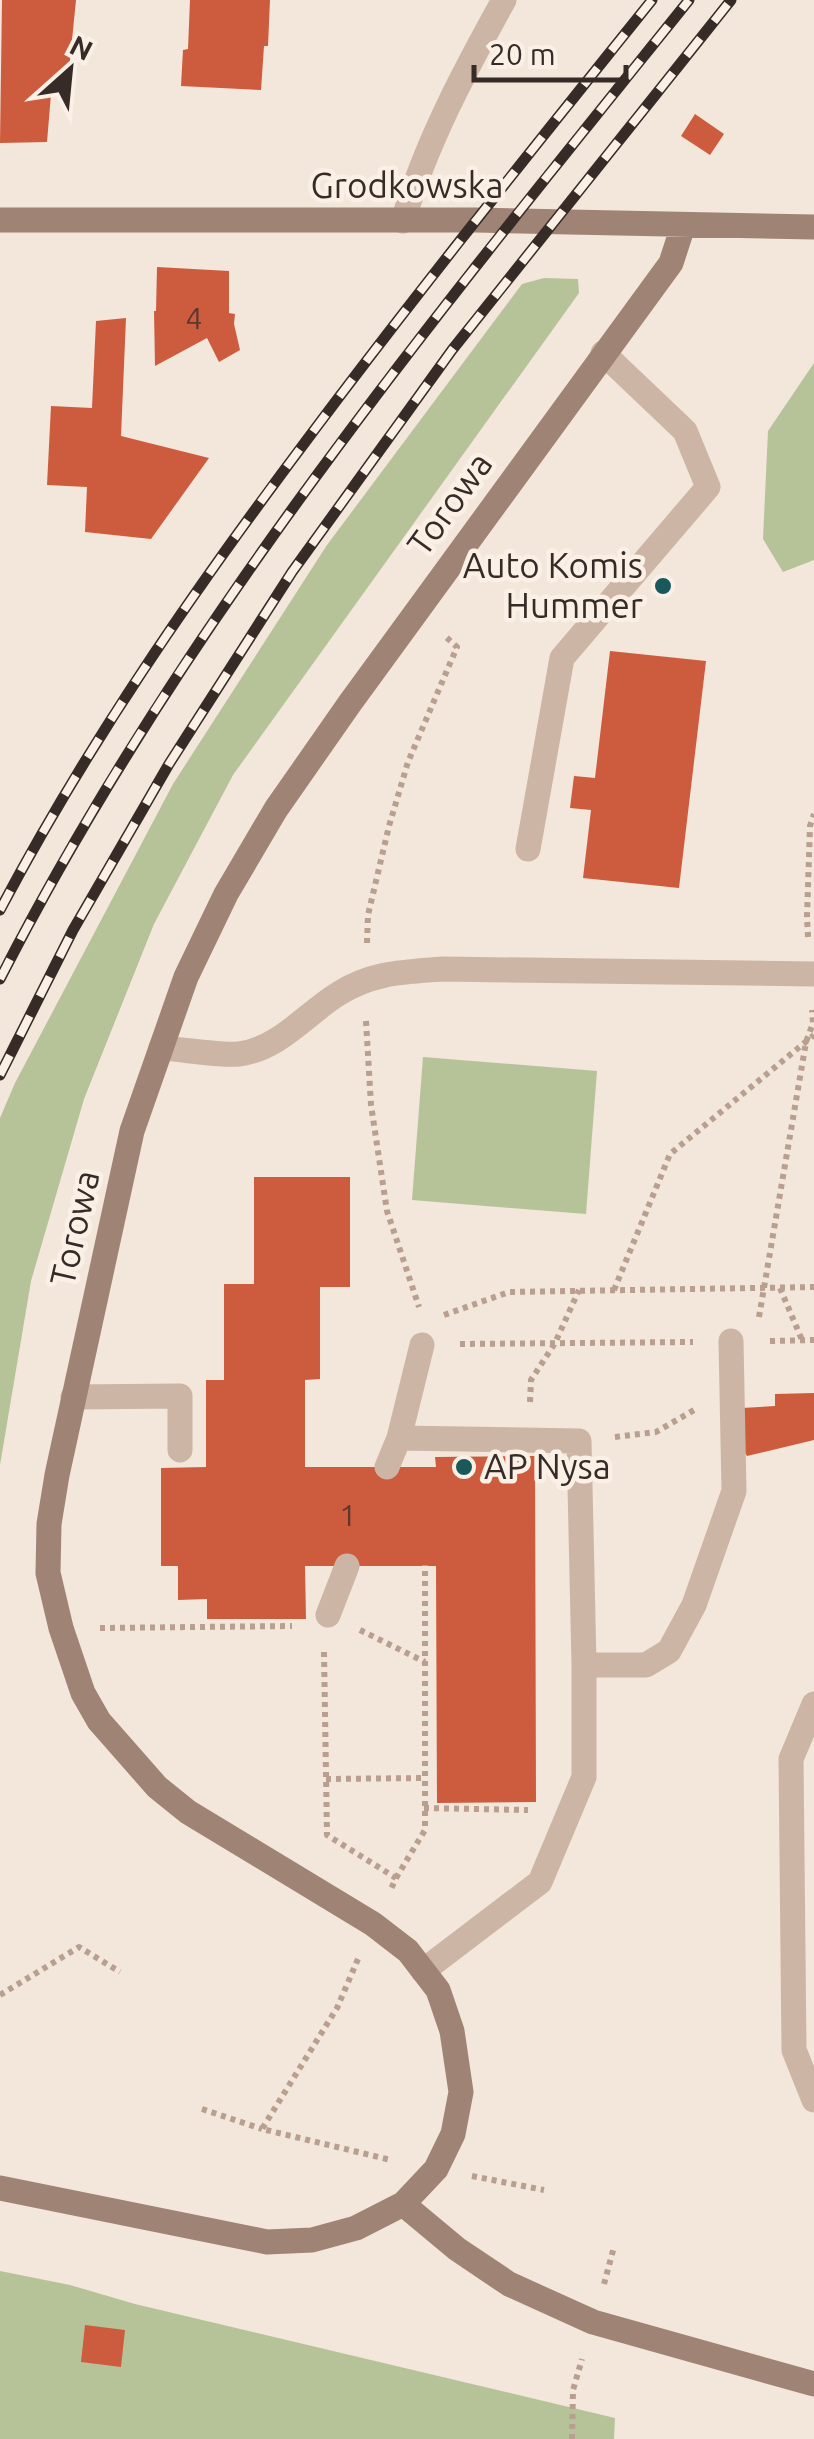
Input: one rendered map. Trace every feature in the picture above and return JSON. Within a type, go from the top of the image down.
[{"type":"street","name":"Grodkowska","points":[[0,220],[814,227]]},
{"type":"street","name":"Torowa","points":[[403,2204],[436,2168],[453,2134],[461,2092],[452,2031],[438,1990],[408,1951],[374,1924],[208,1826],[157,1787],[98,1721],[61,1628],[48,1573],[49,1524],[132,1131],[186,977],[226,894],[276,808],[350,703],[671,263],[683,226]]},
{"type":"street","points":[[0,2188],[267,2242],[312,2240],[356,2228],[403,2204],[457,2249],[509,2284],[593,2322],[814,2384]]},
{"type":"lane","points":[[403,221],[413,188],[465,70],[504,0]]},
{"type":"lane","points":[[528,849],[562,658],[708,487],[685,431],[603,354]]},
{"type":"lane","points":[[161,1048],[239,1054],[275,1042],[338,994],[388,972],[443,969],[813,974]]},
{"type":"lane","points":[[584,1664],[646,1665],[669,1650],[694,1605],[734,1491],[732,1388],[742,1341]]},
{"type":"lane","points":[[387,1467],[422,1345]]},
{"type":"lane","points":[[73,1397],[180,1396],[180,1450]]},
{"type":"lane","points":[[398,1438],[579,1441],[584,1777],[540,1882],[423,1971]]},
{"type":"lane","points":[[316,1621],[348,1566]]},
{"type":"lane","points":[[814,1704],[791,1760],[803,1778],[794,2050],[814,2100]]},
{"type":"path","points":[[742,1341],[766,1288],[812,1022],[813,974],[806,917],[810,826],[814,814]]},
{"type":"path","points":[[614,1290],[670,1154],[814,1035]]},
{"type":"path","points":[[814,1287],[509,1292],[425,1322],[422,1345],[814,1340]]},
{"type":"path","points":[[780,1288],[802,1340]]},
{"type":"path","points":[[531,1380],[555,1343],[579,1290]]},
{"type":"path","points":[[579,1441],[656,1432],[732,1388]]},
{"type":"path","points":[[396,1878],[424,1830],[425,1565]]},
{"type":"path","points":[[61,1628],[316,1621]]},
{"type":"path","points":[[326,1779],[424,1778]]},
{"type":"path","points":[[424,1808],[570,1810]]},
{"type":"path","points":[[0,1995],[79,1948],[120,1972]]},
{"type":"path","points":[[202,2109],[262,2129]]},
{"type":"path","points":[[436,2168],[544,2190]]},
{"type":"path","points":[[572,2439],[573,2390]]},
{"type":"green space","points":[[544,278],[578,279],[579,293],[233,775],[154,924],[84,1099],[31,1281],[0,1465],[0,1118],[15,1083],[173,784],[327,545],[522,284]]},
{"type":"green space","points":[[814,363],[814,560],[783,572],[763,539],[768,431]]},
{"type":"green space","points":[[423,1057],[597,1071],[586,1214],[412,1200]]},
{"type":"green space","points":[[0,2271],[615,2418],[614,2439],[0,2439]]},
{"type":"building","points":[[2,0],[76,0],[68,80],[52,82],[47,142],[0,143]]},
{"type":"building","points":[[190,0],[270,0],[261,90],[181,86],[183,50],[188,49]]},
{"type":"building","points":[[695,114],[724,134],[710,155],[681,136]]},
{"type":"building","points":[[157,267],[229,271],[229,313],[235,314],[240,350],[219,362],[207,338],[155,366]]},
{"type":"building","points":[[126,318],[121,436],[209,458],[151,539],[85,532],[87,487],[47,485],[51,406],[92,408],[96,321]]},
{"type":"building","points":[[610,651],[706,661],[679,888],[583,878],[591,810],[570,808],[574,776],[595,778]]},
{"type":"building","points":[[254,1177],[350,1177],[350,1287],[320,1287],[320,1379],[305,1380],[305,1467],[436,1467],[435,1457],[535,1456],[536,1802],[437,1803],[436,1566],[305,1566],[306,1619],[207,1619],[207,1599],[178,1600],[178,1566],[161,1566],[161,1468],[206,1467],[206,1380],[224,1380],[224,1284],[254,1284]]},
{"type":"building","points":[[814,1393],[814,1440],[747,1456],[742,1448],[742,1408],[775,1406],[775,1394]]},
{"type":"building","points":[[85,2325],[125,2330],[121,2367],[81,2362]]},
{"type":"railway","points":[[0,910],[106,728],[223,554],[391,329],[652,0]]},
{"type":"railway","points":[[0,979],[72,847],[149,719],[232,594],[409,352],[689,0]]},
{"type":"railway","points":[[0,1075],[73,930],[169,764],[292,572],[452,350],[731,0]]},
{"type":"place","name":"Auto Komis Hummer","points":[[663,586]]},
{"type":"place","name":"AP Nysa","points":[[464,1467]]}]
